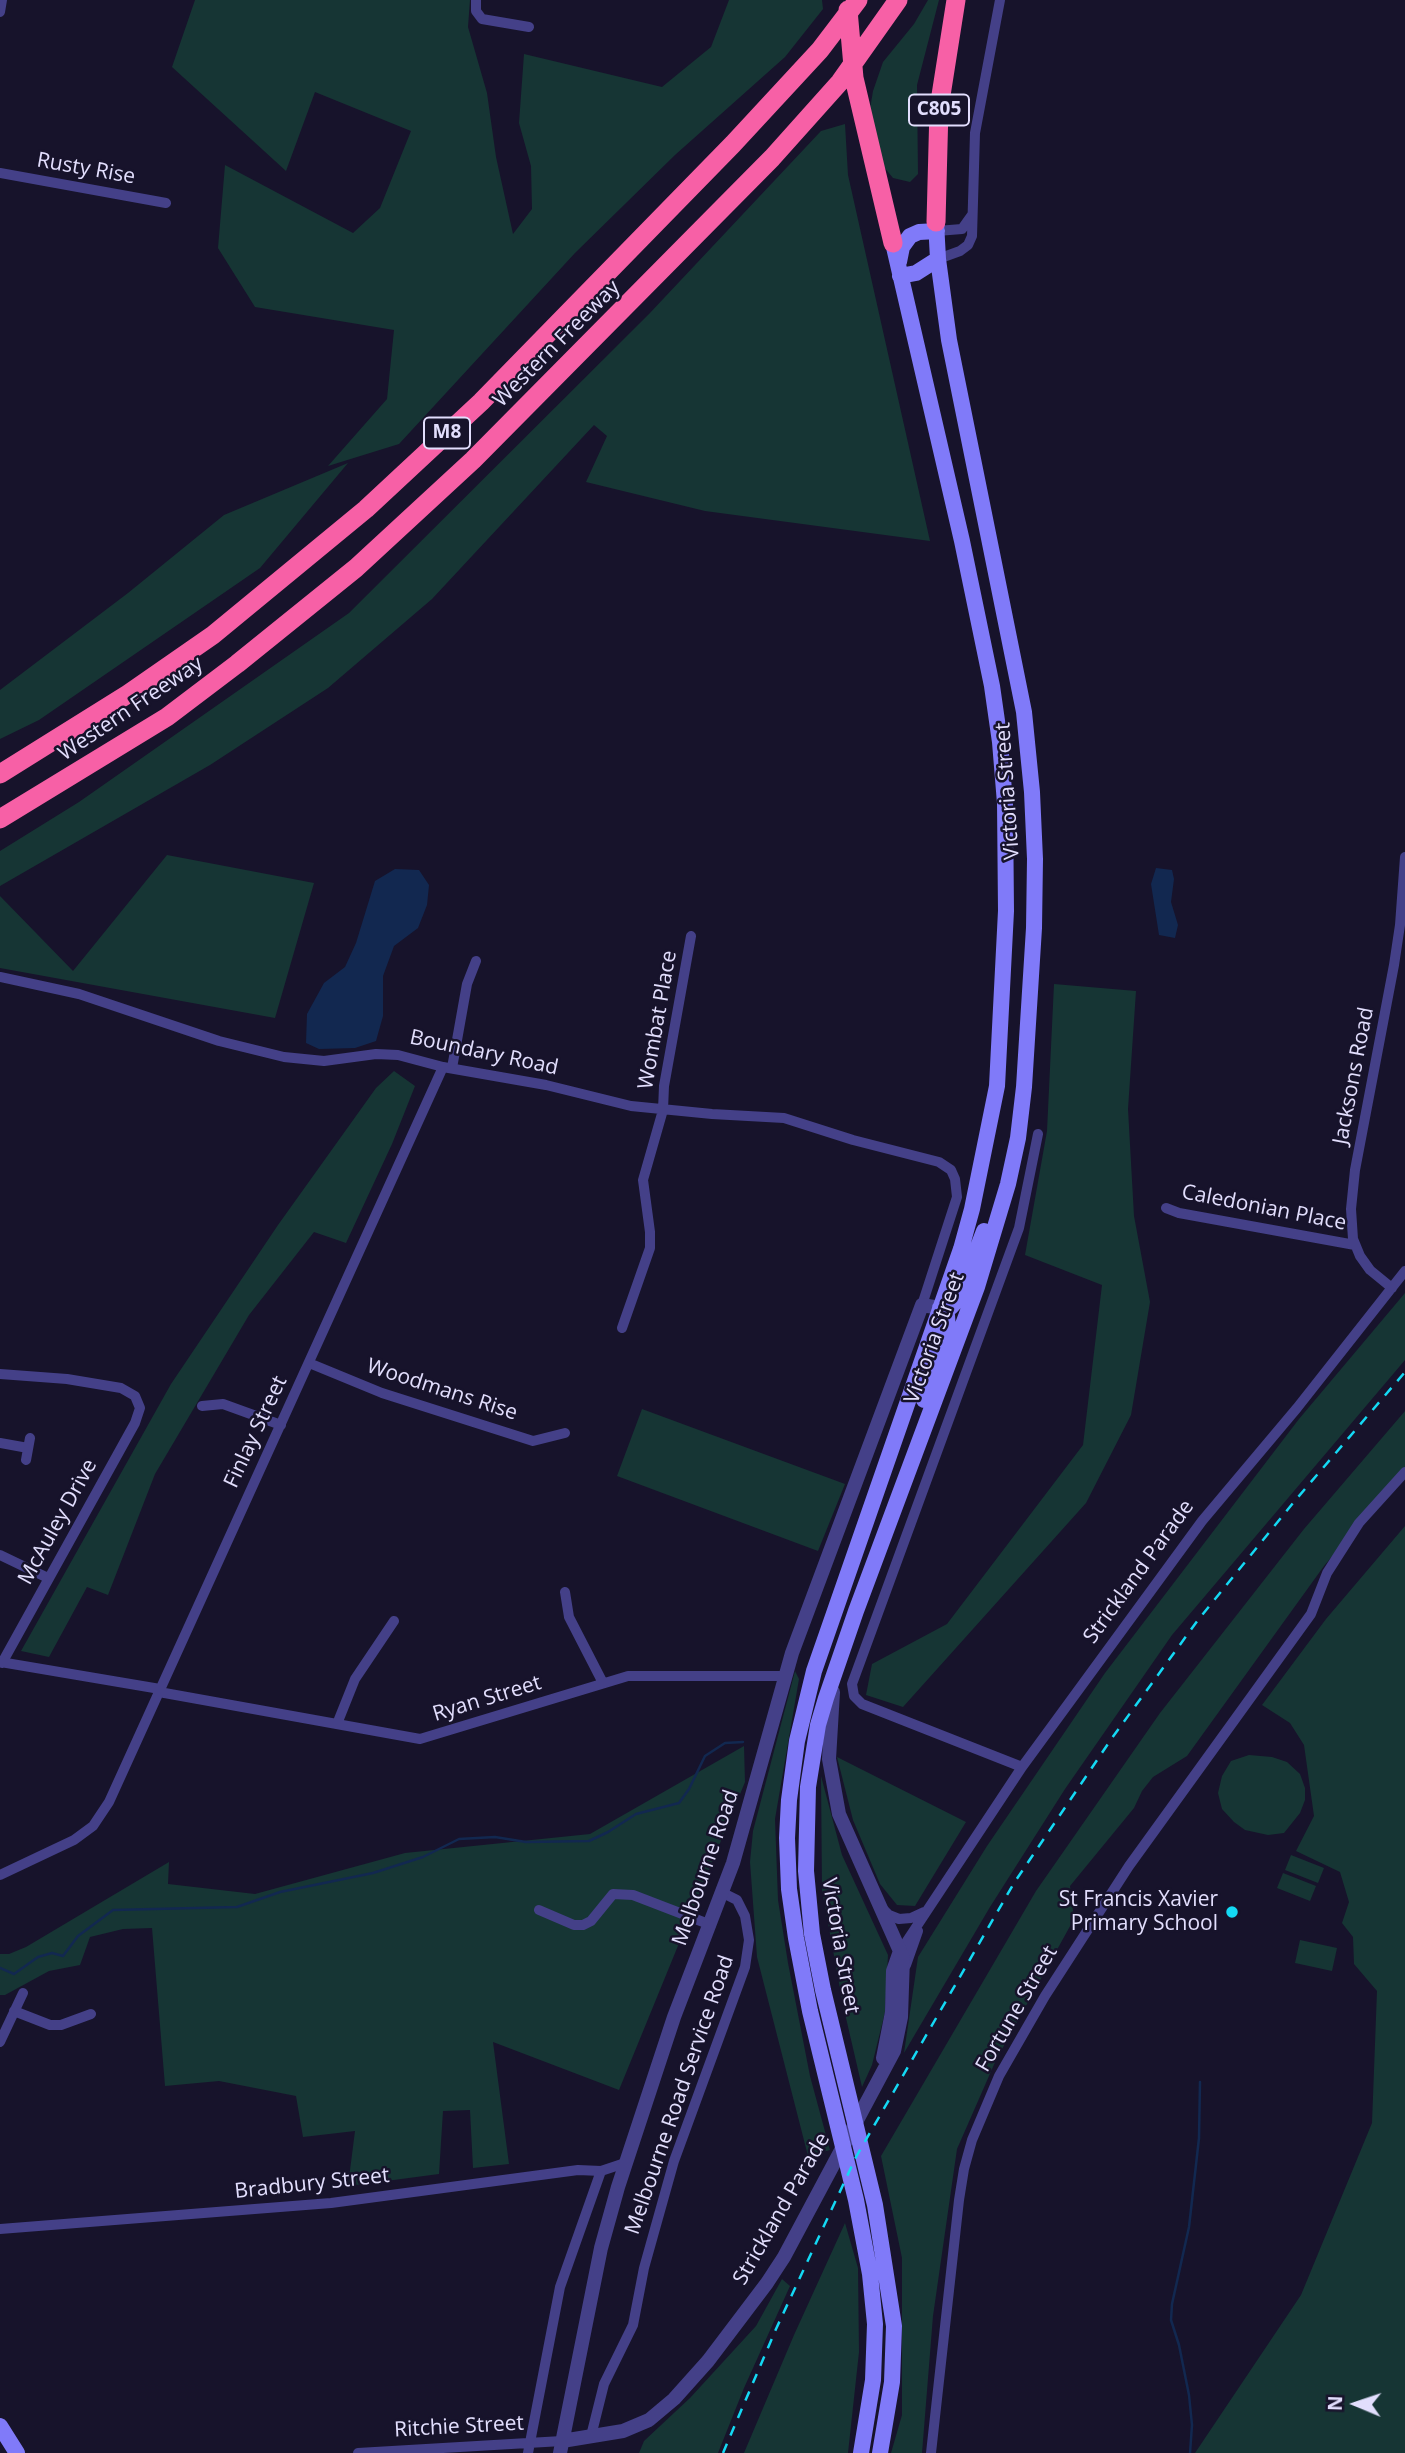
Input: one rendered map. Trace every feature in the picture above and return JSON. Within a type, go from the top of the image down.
[{"type":"highway","points":[[848,0],[850,55],[860,111],[892,243]]},
{"type":"highway","name":"Western Freeway","points":[[0,774],[128,694],[213,635],[366,509],[481,402],[733,144],[821,50],[858,0]]},
{"type":"highway","name":"Western Freeway","points":[[0,819],[167,717],[356,568],[473,460],[772,158],[840,82],[898,0]]},
{"type":"highway","name":"C805","points":[[936,227],[939,117],[956,0]]},
{"type":"main road","name":"Victoria Street","points":[[880,2453],[892,2382],[894,2326],[875,2205],[812,1934],[805,1850],[808,1787],[821,1716],[839,1660],[977,1287],[999,1216],[1016,1145],[1027,1053],[1033,941],[1035,859],[1029,759],[1018,678],[949,340],[936,227]]},
{"type":"main road","points":[[936,227],[919,232],[906,240],[900,252],[900,274],[916,272],[938,259]]},
{"type":"main road","name":"Victoria Street","points":[[861,2453],[873,2381],[875,2325],[870,2274],[804,1980],[789,1889],[788,1838],[793,1769],[814,1671],[961,1249],[972,1209],[997,1086],[1006,911],[1005,803],[1000,742],[983,638],[892,243]]},
{"type":"main road","points":[[940,1308],[951,1307],[958,1298],[1016,1145]]},
{"type":"main road","points":[[856,1611],[946,1336],[949,1320],[940,1308]]},
{"type":"main road","points":[[0,2426],[17,2453]]},
{"type":"street","points":[[0,12],[2,0]]},
{"type":"street","points":[[476,0],[476,11],[482,19],[529,27]]},
{"type":"street","points":[[938,259],[954,254],[968,245],[972,236],[973,156],[978,111],[1000,0]]},
{"type":"street","name":"Rusty Rise","points":[[0,173],[166,203]]},
{"type":"street","points":[[936,227],[961,229],[973,212]]},
{"type":"street","name":"Jacksons Road","points":[[1392,1288],[1366,1266],[1355,1245],[1351,1221],[1352,1191],[1400,925],[1405,857]]},
{"type":"street","name":"Wombat Place","points":[[622,1328],[650,1248],[643,1180],[663,1110],[664,1086],[691,936]]},
{"type":"street","name":"Finlay Street","points":[[0,1875],[74,1840],[93,1826],[103,1813],[447,1068],[467,984],[476,961]]},
{"type":"street","name":"Boundary Road","points":[[0,977],[79,994],[264,1053],[318,1062],[393,1055],[447,1068],[546,1085],[621,1104],[799,1121],[853,1140],[939,1161],[948,1167],[955,1179]]},
{"type":"street","points":[[1022,1768],[869,1707],[854,1696],[852,1684],[1019,1228],[1038,1134]]},
{"type":"street","name":"Melbourne Road","points":[[561,2447],[601,2248],[625,2163],[674,2017],[723,1893],[785,1676],[955,1209],[955,1179]]},
{"type":"street","name":"Caledonian Place","points":[[1166,1208],[1179,1213],[1355,1245]]},
{"type":"street","name":"Strickland Parade","points":[[865,2105],[886,2044],[892,2012],[894,1967],[901,1950],[930,1905],[1022,1768],[1202,1521],[1405,1271]]},
{"type":"street","points":[[922,1305],[940,1308]]},
{"type":"street","name":"Woodmans Rise","points":[[309,1363],[373,1390],[533,1440],[565,1433]]},
{"type":"street","name":"McAuley Drive","points":[[0,1374],[67,1379],[128,1390],[137,1398],[140,1408],[137,1420],[1,1663]]},
{"type":"street","points":[[202,1406],[223,1404],[281,1424]]},
{"type":"street","points":[[0,1443],[28,1449]]},
{"type":"street","name":"Fortune Street","points":[[930,2453],[962,2179],[972,2140],[999,2076],[1041,2002],[1129,1866],[1311,1614],[1328,1573],[1359,1523],[1405,1472]]},
{"type":"street","points":[[0,1555],[48,1578]]},
{"type":"street","points":[[565,1592],[569,1617],[603,1684]]},
{"type":"street","points":[[337,1724],[355,1679],[394,1621]]},
{"type":"street","points":[[839,1660],[830,1719],[830,1773],[845,1829],[901,1950]]},
{"type":"street","name":"Ryan Street","points":[[1,1663],[420,1739],[628,1676],[785,1676]]},
{"type":"street","name":"Melbourne Road Service Road","points":[[591,2436],[604,2384],[633,2325],[650,2243],[674,2161],[747,1961],[749,1940],[745,1916],[737,1900],[723,1893]]},
{"type":"street","points":[[539,1910],[574,1925],[583,1925],[591,1921],[613,1894],[633,1895],[711,1925]]},
{"type":"street","name":"Strickland Parade","points":[[903,1980],[914,1940],[938,1895]]},
{"type":"street","points":[[878,1903],[889,1915],[902,1919],[919,1915],[930,1905]]},
{"type":"street","name":"Strickland Parade","points":[[561,2447],[591,2436],[629,2429],[649,2420],[674,2399],[708,2361],[767,2283],[784,2257],[887,2068],[900,2027],[903,1980],[901,1950]]},
{"type":"street","points":[[0,2042],[23,1993]]},
{"type":"street","points":[[15,2011],[50,2025],[91,2014]]},
{"type":"street","name":"Bradbury Street","points":[[0,2230],[331,2203],[570,2171],[601,2171],[625,2163]]},
{"type":"street","points":[[529,2447],[560,2287],[601,2171]]},
{"type":"street","name":"Ritchie Street","points":[[358,2453],[561,2447]]},
{"type":"green space","points":[[195,0],[470,0],[468,27],[487,93],[496,157],[513,234],[532,209],[531,166],[519,123],[524,54],[662,87],[711,47],[729,0],[822,0],[823,9],[785,57],[675,155],[575,253],[399,444],[328,466],[387,399],[394,330],[255,307],[218,248],[225,165],[353,233],[380,208],[411,131],[315,92],[286,171],[172,67]]},
{"type":"green space","points":[[928,0],[939,0],[917,85],[918,174],[910,182],[893,178],[879,161],[869,115],[873,91],[883,62],[914,24]]},
{"type":"green space","points":[[845,124],[848,175],[930,541],[705,511],[586,482],[607,436],[594,425],[432,599],[328,688],[210,765],[0,886],[0,851],[79,802],[349,613],[649,314],[821,131]]},
{"type":"green space","points":[[348,463],[260,568],[39,720],[0,739],[0,690],[128,593],[224,515]]},
{"type":"green space","points":[[167,855],[314,883],[275,1018],[0,968],[0,896],[73,971]]},
{"type":"green space","points":[[1054,984],[1136,991],[1128,1109],[1134,1216],[1150,1302],[1131,1415],[1086,1503],[903,1707],[866,1695],[872,1664],[947,1624],[1083,1445],[1102,1285],[1025,1255],[1047,1131]]},
{"type":"green space","points":[[394,1071],[415,1086],[392,1144],[346,1243],[314,1232],[249,1315],[155,1474],[108,1595],[87,1587],[49,1657],[21,1651],[171,1384],[278,1225],[376,1088]]},
{"type":"green space","points":[[1405,1293],[1405,1360],[1172,1635],[1065,1789],[990,1907],[904,2053],[918,1957],[987,1846],[1105,1673],[1299,1419]]},
{"type":"green space","points":[[642,1409],[845,1484],[818,1551],[617,1476]]},
{"type":"green space","points":[[1405,1411],[1405,1468],[1324,1566],[1187,1756],[1153,1777],[1134,1808],[1070,1886],[1074,1919],[996,2060],[957,2149],[933,2316],[922,2453],[891,2453],[902,2415],[902,2258],[881,2156],[1036,1891],[1160,1713],[1304,1529]]},
{"type":"green space","points":[[1405,1526],[1405,2453],[1195,2453],[1301,2295],[1372,2123],[1377,1991],[1354,1964],[1353,1937],[1342,1923],[1349,1902],[1340,1872],[1296,1851],[1314,1816],[1304,1745],[1290,1723],[1262,1705],[1326,1619]]},
{"type":"green space","points":[[795,1671],[799,1679],[775,1819],[778,1900],[788,1963],[810,2076],[830,2150],[808,2156],[757,1957],[750,1862],[753,1831]]},
{"type":"green space","points":[[744,1746],[745,1782],[619,2090],[493,2042],[509,2164],[473,2168],[470,2110],[443,2111],[439,2174],[348,2186],[355,2131],[303,2137],[296,2096],[219,2081],[165,2086],[152,1928],[123,1929],[90,1937],[80,1965],[49,1971],[5,1995],[0,1995],[0,1954],[9,1954],[26,1947],[169,1862],[168,1884],[255,1894],[405,1853],[590,1834]]},
{"type":"green space","points":[[1249,1755],[1272,1757],[1287,1762],[1300,1774],[1305,1788],[1305,1800],[1300,1813],[1284,1833],[1268,1835],[1245,1830],[1222,1809],[1218,1793],[1222,1776],[1231,1761]]},
{"type":"green space","points":[[837,1757],[966,1822],[915,1906],[897,1905],[880,1884],[853,1820]]},
{"type":"green space","points":[[821,1776],[842,1855],[888,1955],[885,2012],[872,2065],[862,2087],[843,2005],[822,1890]]},
{"type":"green space","points":[[1291,1855],[1324,1868],[1318,1883],[1285,1870]]},
{"type":"green space","points":[[1283,1873],[1316,1886],[1310,1901],[1277,1888]]},
{"type":"green space","points":[[1300,1940],[1337,1948],[1332,1971],[1295,1963]]},
{"type":"green space","points":[[845,2223],[858,2268],[859,2352],[848,2453],[744,2453],[794,2335]]},
{"type":"green space","points":[[782,2279],[790,2286],[718,2453],[639,2453],[644,2441],[690,2398],[756,2326]]},
{"type":"water","points":[[1156,868],[1172,870],[1174,879],[1171,902],[1178,925],[1175,938],[1159,935],[1151,884]]},
{"type":"water","points":[[395,869],[419,870],[429,885],[427,905],[418,928],[394,946],[383,976],[383,1016],[376,1041],[355,1048],[319,1049],[306,1043],[307,1014],[324,983],[345,967],[356,943],[375,881]]},
{"type":"waterway","points":[[0,1968],[14,1974],[38,1957],[52,1953],[63,1956],[78,1936],[113,1910],[237,1907],[280,1892],[373,1873],[423,1857],[459,1839],[495,1837],[526,1842],[589,1841],[636,1814],[679,1803],[705,1756],[725,1743],[743,1742]]},
{"type":"waterway","points":[[1190,2453],[1192,2425],[1189,2395],[1171,2320],[1189,2227],[1199,2138],[1200,2082]]},
{"type":"railway","points":[[723,2453],[776,2329],[856,2157],[1014,1883],[1112,1738],[1198,1620],[1405,1372]]},
{"type":"place","name":"St Francis Xavier Primary School","points":[[1232,1912]]}]
